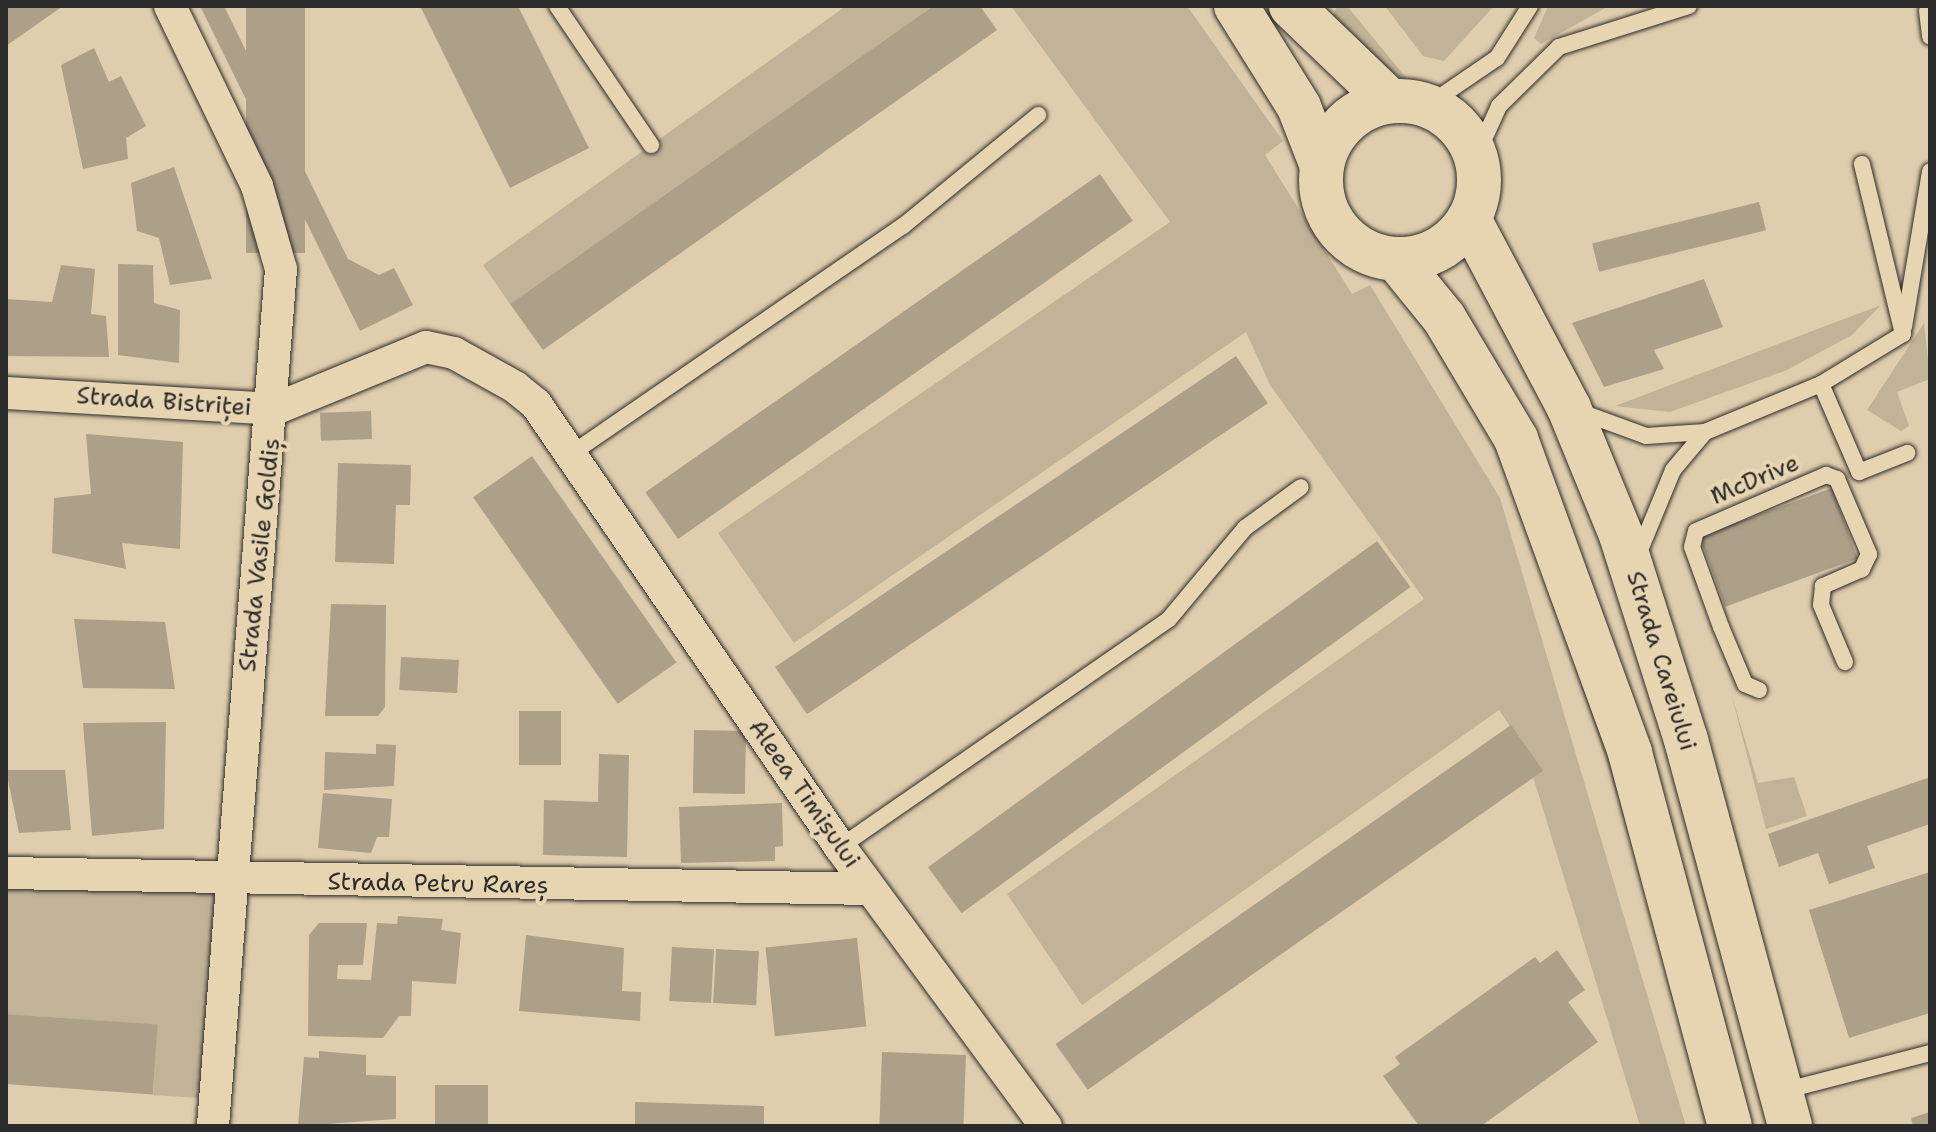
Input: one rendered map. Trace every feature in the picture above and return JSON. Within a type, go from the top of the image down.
[{"type":"main road","points":[[1236,6],[1299,107],[1322,166],[1322,193],[1347,239],[1396,259],[1444,318],[1516,439],[1630,753],[1730,1126]]},
{"type":"main road","points":[[1294,8],[1409,103],[1457,124],[1476,157],[1469,219],[1438,250],[1396,259]]},
{"type":"main road","points":[[1322,166],[1345,122],[1409,103]]},
{"type":"main road","name":"Strada Careiului","points":[[1469,219],[1569,408],[1634,572],[1786,1108]]},
{"type":"street","name":"Strada Vasile Goldiș","points":[[170,6],[257,186],[281,269],[275,409],[228,881],[213,1126]]},
{"type":"street","name":"Strada Bistriței","points":[[6,393],[275,409],[426,347],[454,353]]},
{"type":"street","name":"Aleea Timișului","points":[[454,353],[536,404],[840,847],[1046,1126]]},
{"type":"street","name":"Strada Petru Rareș","points":[[6,873],[228,881],[870,889]]},
{"type":"lane","points":[[1409,103],[1497,58],[1530,6]]},
{"type":"lane","points":[[1476,157],[1499,106],[1559,47],[1689,6]]},
{"type":"lane","points":[[560,7],[651,145]]},
{"type":"lane","points":[[1927,11],[1930,37]]},
{"type":"lane","points":[[571,454],[903,226],[1038,115]]},
{"type":"lane","points":[[1862,164],[1903,334]]},
{"type":"lane","points":[[1569,408],[1646,436],[1705,432],[1821,384],[1903,334],[1930,171]]},
{"type":"lane","points":[[1821,384],[1859,472],[1907,453]]},
{"type":"lane","points":[[1634,572],[1673,470],[1705,432]]},
{"type":"lane","name":"McDrive","points":[[1759,690],[1745,684],[1721,627],[1692,547],[1696,531],[1826,475],[1837,479],[1869,554],[1862,569],[1823,586],[1821,605],[1845,662]]},
{"type":"lane","points":[[840,847],[1169,619],[1245,528],[1301,487]]},
{"type":"lane","points":[[1786,1108],[1930,1053]]},
{"type":"shaded area","points":[[846,6],[933,6],[510,304],[483,265]]},
{"type":"shaded area","points":[[1011,6],[1187,6],[1283,141],[1265,155],[1352,294],[1370,285],[1500,498],[1686,1126],[1640,1126],[1524,747],[1499,710],[1082,1005],[1007,894],[1424,599],[1270,385],[1246,332],[794,643],[718,533],[1170,222]]},
{"type":"shaded area","points":[[1337,6],[1347,6],[1408,80],[1378,71],[1333,16]]},
{"type":"shaded area","points":[[1385,6],[1494,6],[1444,61],[1423,56]]},
{"type":"shaded area","points":[[1548,6],[1609,6],[1541,44],[1534,38]]},
{"type":"shaded area","points":[[1881,305],[1852,335],[1787,370],[1670,412],[1615,406]]},
{"type":"shaded area","points":[[1924,323],[1930,379],[1897,392],[1909,426],[1901,431],[1867,410]]},
{"type":"shaded area","points":[[1504,456],[1613,767],[1681,1015],[1609,768]]},
{"type":"shaded area","points":[[1731,693],[1758,783],[1794,777],[1807,816],[1766,829]]},
{"type":"shaded area","points":[[6,873],[228,881],[215,1099],[153,1095],[157,1025],[6,1014]]},
{"type":"building","points":[[6,6],[63,6],[6,46]]},
{"type":"building","points":[[200,6],[224,6],[348,259],[379,275],[394,268],[413,305],[360,331]]},
{"type":"building","points":[[246,6],[305,6],[305,253],[246,253]]},
{"type":"building","points":[[420,6],[518,6],[589,148],[510,188]]},
{"type":"building","points":[[933,6],[980,6],[997,30],[543,350],[510,304]]},
{"type":"building","points":[[94,48],[109,82],[121,76],[146,126],[126,138],[128,159],[83,169],[61,65]]},
{"type":"building","points":[[174,167],[212,279],[170,285],[159,238],[137,231],[131,183]]},
{"type":"building","points":[[1100,174],[1133,221],[678,539],[645,492]]},
{"type":"building","points":[[1759,202],[1766,230],[1599,272],[1592,244]]},
{"type":"building","points":[[118,264],[153,265],[154,303],[180,310],[179,363],[118,355]]},
{"type":"building","points":[[61,265],[95,269],[91,314],[106,316],[109,357],[6,356],[6,299],[52,302]]},
{"type":"building","points":[[1704,279],[1723,327],[1654,350],[1664,369],[1604,387],[1572,323]]},
{"type":"building","points":[[1236,356],[1268,403],[807,714],[775,667]]},
{"type":"building","points":[[371,411],[372,439],[321,441],[320,413]]},
{"type":"building","points":[[86,434],[183,442],[180,549],[122,543],[126,569],[52,553],[54,498],[91,494]]},
{"type":"building","points":[[532,456],[677,662],[618,704],[473,497]]},
{"type":"building","points":[[338,463],[411,465],[410,505],[396,505],[394,564],[335,562]]},
{"type":"building","points":[[1832,488],[1858,558],[1725,607],[1700,536]]},
{"type":"building","points":[[1377,541],[1411,587],[961,913],[928,867]]},
{"type":"building","points":[[331,604],[386,605],[385,707],[378,716],[325,716]]},
{"type":"building","points":[[74,619],[165,622],[175,689],[83,688]]},
{"type":"building","points":[[401,657],[459,660],[457,693],[399,690]]},
{"type":"building","points":[[519,711],[561,711],[561,765],[519,765]]},
{"type":"building","points":[[166,722],[164,829],[92,836],[83,723]]},
{"type":"building","points":[[1511,725],[1543,771],[1088,1090],[1056,1044]]},
{"type":"building","points":[[694,730],[746,731],[745,794],[693,793]]},
{"type":"building","points":[[376,744],[396,745],[394,786],[324,790],[325,752],[376,754]]},
{"type":"building","points":[[599,754],[629,755],[627,857],[543,855],[544,800],[598,802]]},
{"type":"building","points":[[6,770],[65,770],[71,830],[19,833]]},
{"type":"building","points":[[1930,777],[1930,824],[1867,846],[1875,868],[1829,884],[1818,853],[1779,867],[1768,834]]},
{"type":"building","points":[[323,793],[392,799],[389,837],[377,837],[371,853],[318,848]]},
{"type":"building","points":[[782,803],[783,846],[775,847],[775,861],[681,863],[679,807]]},
{"type":"building","points":[[1930,872],[1930,1013],[1849,1038],[1809,910]]},
{"type":"building","points":[[398,916],[443,919],[441,930],[461,933],[456,984],[412,981],[411,1016],[399,1016],[383,1038],[308,1036],[309,935],[319,923],[367,923],[363,965],[338,965],[337,979],[371,980],[377,923],[397,924]]},
{"type":"building","points":[[526,935],[624,948],[622,991],[641,992],[640,1021],[519,1011]]},
{"type":"building","points":[[857,938],[866,1027],[775,1036],[766,948]]},
{"type":"building","points":[[672,947],[714,949],[711,1003],[669,1001]]},
{"type":"building","points":[[716,949],[759,951],[756,1005],[713,1003]]},
{"type":"building","points":[[1557,950],[1585,990],[1568,1002],[1598,1042],[1481,1126],[1419,1126],[1383,1076],[1400,1064],[1395,1057],[1535,957],[1540,963]]},
{"type":"building","points":[[6,1014],[158,1025],[153,1094],[6,1084]]},
{"type":"building","points":[[319,1051],[366,1055],[366,1075],[396,1076],[396,1119],[298,1126],[304,1057],[319,1058]]},
{"type":"building","points":[[882,1052],[966,1055],[963,1126],[879,1126]]},
{"type":"building","points":[[435,1085],[488,1085],[488,1126],[435,1126]]},
{"type":"building","points":[[635,1102],[764,1106],[764,1126],[635,1126]]},
{"type":"building","points":[[1930,1112],[1930,1126],[1913,1126],[1911,1118]]}]
